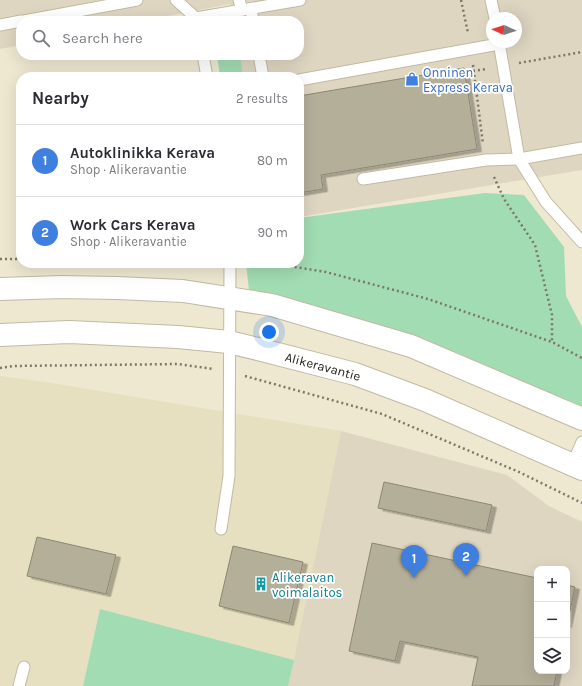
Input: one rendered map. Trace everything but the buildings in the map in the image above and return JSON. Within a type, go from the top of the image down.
[{"type":"street","points":[[0,289],[61,287],[183,291],[272,305],[411,346],[582,419]]},
{"type":"street","name":"Alikeravantie","points":[[0,335],[70,332],[178,337],[230,342],[355,374],[425,400],[577,467]]},
{"type":"lane","points":[[49,16],[137,0]]},
{"type":"lane","points":[[176,0],[192,16]]},
{"type":"lane","points":[[210,16],[244,6],[300,0]]},
{"type":"lane","points":[[491,0],[494,12]]},
{"type":"lane","points":[[244,6],[250,16]]},
{"type":"lane","points":[[0,25],[16,22]]},
{"type":"lane","points":[[304,79],[486,45]]},
{"type":"lane","points":[[500,48],[519,159],[546,202],[582,242]]},
{"type":"lane","points":[[203,60],[205,72]]},
{"type":"lane","points":[[260,60],[262,72]]},
{"type":"lane","points":[[363,179],[486,160],[519,159],[582,148]]},
{"type":"lane","points":[[221,529],[229,476],[228,432],[230,372],[230,268]]},
{"type":"lane","points":[[577,467],[582,442]]},
{"type":"lane","points":[[19,686],[24,667]]},
{"type":"path","points":[[473,71],[582,52]]},
{"type":"path","points":[[0,259],[16,259]]},
{"type":"path","points":[[301,268],[326,272],[428,299],[552,342],[582,358]]},
{"type":"path","points":[[0,368],[14,366],[178,364],[230,372],[382,414],[519,472],[582,503]]},
{"type":"shaded area","points":[[0,0],[582,0],[582,170],[304,216],[304,72],[242,72],[240,60],[304,60],[304,16],[232,16],[230,4],[168,16],[16,16],[16,46],[0,49]]},
{"type":"shaded area","points":[[0,376],[45,382],[341,431],[294,660],[100,609],[83,686],[0,686]]},
{"type":"shaded area","points":[[341,431],[507,475],[549,506],[582,522],[582,686],[288,686]]},
{"type":"green space","points":[[218,60],[241,60],[242,72],[219,72]]},
{"type":"green space","points":[[485,193],[524,195],[564,247],[566,296],[582,327],[582,406],[401,334],[249,290],[247,268],[304,268],[304,217]]},
{"type":"green space","points":[[100,609],[294,660],[288,686],[83,686]]},
{"type":"place","name":"Onninen Express Kerava","points":[[412,79]]},
{"type":"place","name":"Work Cars Kerava","points":[[466,576]]},
{"type":"place","name":"Autoklinikka Kerava","points":[[414,578]]},
{"type":"place","name":"Alikeravan voimalaitos","points":[[261,584]]}]
